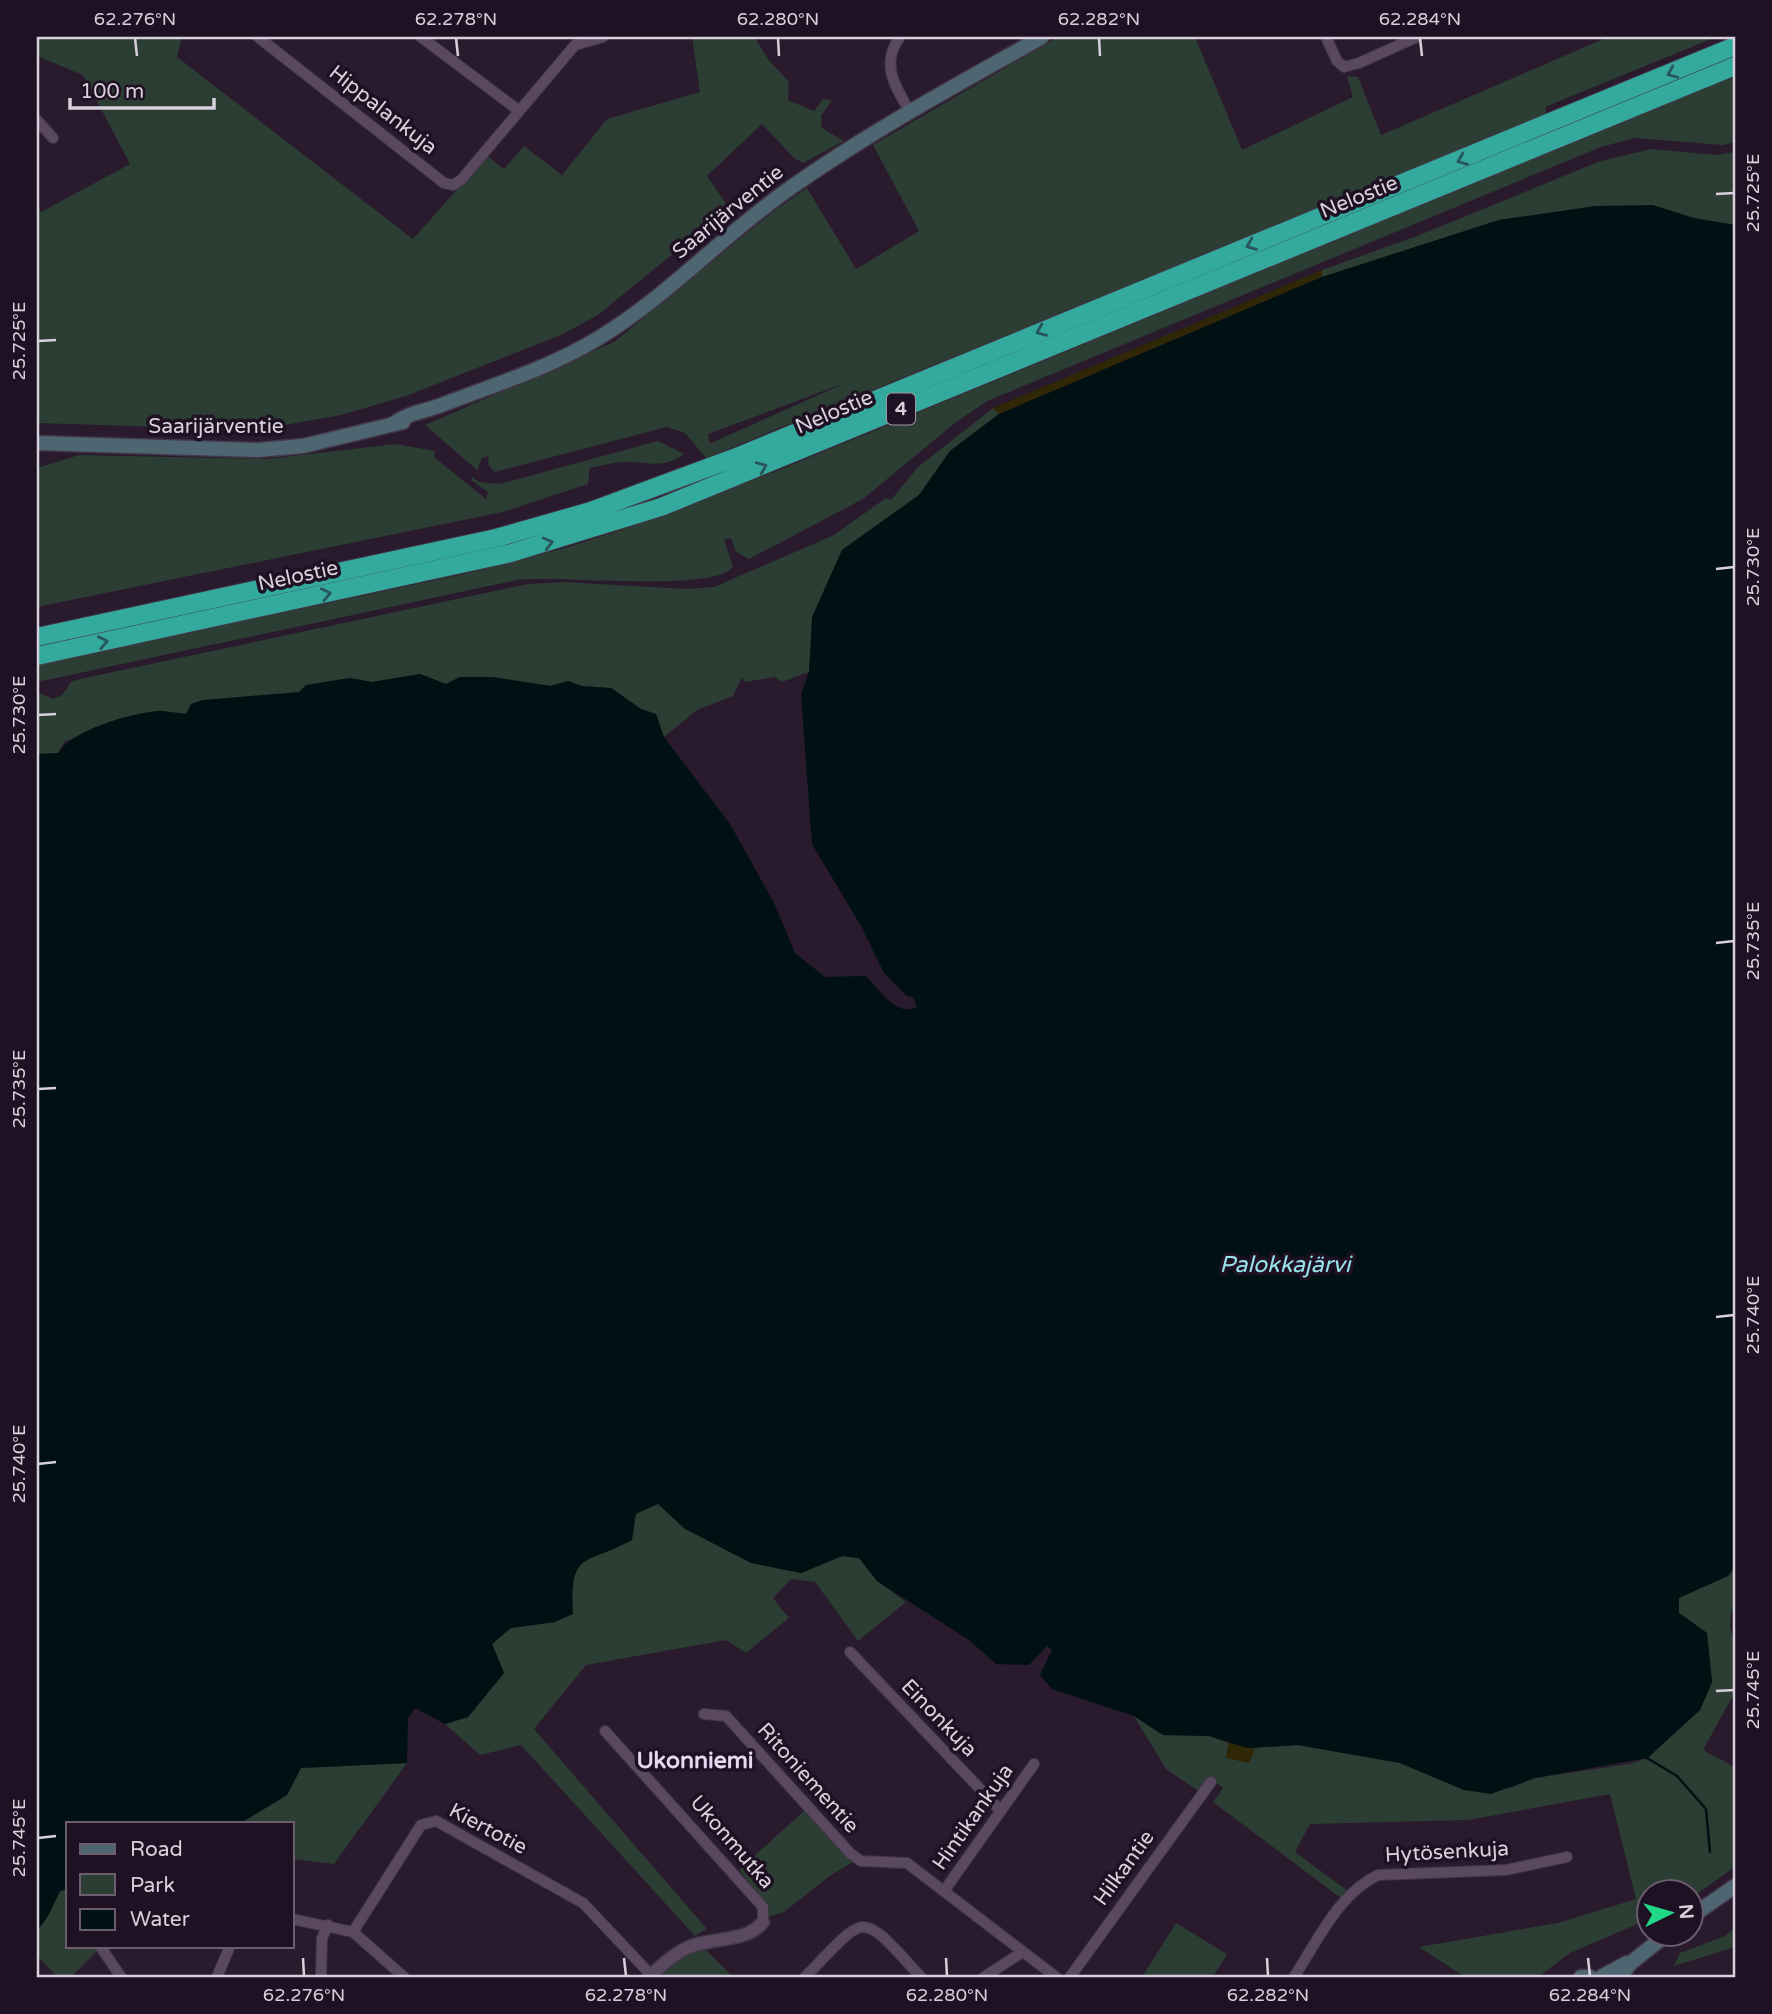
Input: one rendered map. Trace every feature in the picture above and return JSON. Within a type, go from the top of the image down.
[{"type":"highway","name":"Nelostie","points":[[37,637],[474,543],[626,499],[734,458],[1735,46]]},
{"type":"highway","name":"Nelostie","points":[[37,656],[511,553],[661,507],[1735,65]]},
{"type":"main road","name":"Saarijärventie","points":[[37,443],[258,450],[303,446],[393,424],[413,411],[435,408],[559,358],[616,327],[789,189],[910,112],[1042,37]]},
{"type":"main road","points":[[1706,1906],[1735,1886]]},
{"type":"main road","points":[[1619,1977],[1650,1948]]},
{"type":"main road","points":[[1601,1977],[1620,1965],[1632,1962]]},
{"type":"main road","points":[[1581,1977],[1590,1977]]},
{"type":"street","name":"Hippalankuja","points":[[258,37],[444,183],[453,185],[461,180],[517,110]]},
{"type":"street","points":[[421,37],[517,110],[573,41],[603,37]]},
{"type":"street","points":[[900,37],[889,57],[889,75],[910,112]]},
{"type":"street","points":[[1326,37],[1337,61],[1344,66],[1359,63],[1417,37]]},
{"type":"street","points":[[37,120],[53,138]]},
{"type":"street","name":"Einonkuja","points":[[850,1652],[1001,1811]]},
{"type":"street","name":"Ritoniementie","points":[[704,1714],[726,1716],[850,1853],[861,1861],[907,1863],[1021,1953],[1056,1977]]},
{"type":"street","name":"Ukonmutka","points":[[605,1731],[763,1907],[764,1922]]},
{"type":"street","name":"Hintikankuja","points":[[944,1891],[1034,1764]]},
{"type":"street","name":"Hilkantie","points":[[1070,1977],[1211,1782]]},
{"type":"street","name":"Kiertotie","points":[[353,1932],[421,1825],[436,1821],[583,1903],[650,1976]]},
{"type":"street","name":"Hytösenkuja","points":[[1294,1977],[1348,1897],[1365,1881],[1378,1874],[1506,1870],[1567,1857]]},
{"type":"street","points":[[294,1919],[353,1932],[404,1977]]},
{"type":"street","points":[[650,1976],[682,1950],[757,1931],[764,1922]]},
{"type":"street","points":[[321,1977],[322,1938],[328,1925]]},
{"type":"street","points":[[805,1977],[853,1927],[865,1925],[877,1929],[921,1977]]},
{"type":"street","points":[[101,1948],[121,1977]]},
{"type":"street","points":[[217,1977],[229,1948]]},
{"type":"street","points":[[984,1977],[1021,1953]]},
{"type":"green space","points":[[37,37],[182,37],[177,57],[413,239],[487,156],[504,169],[524,146],[562,175],[607,119],[700,92],[692,37],[755,37],[767,58],[789,82],[788,100],[814,111],[823,99],[832,100],[821,116],[822,128],[844,141],[803,163],[794,158],[762,124],[707,176],[729,208],[598,315],[561,335],[406,396],[341,415],[257,430],[37,423],[37,206],[41,212],[130,164],[83,75],[37,56]]},
{"type":"green space","points":[[1058,37],[1195,37],[1242,150],[1353,97],[1347,76],[1358,77],[1381,135],[1608,37],[1716,37],[1545,107],[1547,114],[706,458],[685,433],[667,427],[495,472],[489,466],[488,456],[482,458],[477,470],[425,425],[614,342],[770,214],[807,188],[856,269],[919,231],[873,145]],"holes":[[[845,383],[710,443],[708,434]]]},
{"type":"green space","points":[[1735,75],[1735,142],[1723,145],[1635,138],[1601,147],[987,401],[955,423],[863,499],[749,559],[736,552],[731,538],[724,539],[733,567],[719,575],[666,581],[517,580],[37,682],[37,665],[464,574],[565,548],[630,527],[789,466]]},
{"type":"green space","points":[[1651,149],[1716,155],[1735,152],[1735,225],[1596,206],[1499,220],[1322,277],[1322,270],[1417,236],[1598,162]]},
{"type":"green space","points":[[993,408],[999,414],[950,451],[919,495],[842,550],[813,617],[809,672],[782,682],[775,677],[745,682],[742,677],[733,696],[697,710],[664,737],[656,714],[641,709],[611,688],[582,686],[568,681],[551,686],[492,677],[460,677],[446,684],[420,674],[372,682],[350,678],[306,685],[299,692],[255,698],[186,714],[158,711],[65,741],[58,753],[37,754],[37,692],[53,699],[62,695],[71,682],[80,679],[528,584],[563,582],[687,589],[714,587],[834,535],[886,498],[891,500],[918,467]]},
{"type":"green space","points":[[658,441],[684,454],[665,463],[625,462],[590,468],[588,484],[503,512],[37,607],[37,468],[79,455],[267,459],[395,444],[435,451],[434,457],[486,499],[488,492],[471,480],[472,477],[479,482],[500,484]]},
{"type":"green space","points":[[648,1490],[751,1563],[801,1573],[843,1556],[859,1558],[877,1581],[906,1602],[858,1641],[815,1582],[791,1579],[773,1598],[789,1618],[746,1653],[726,1640],[586,1665],[534,1729],[707,1929],[695,1936],[521,1745],[480,1755],[445,1724],[468,1717],[504,1673],[492,1644],[511,1628],[555,1622],[558,1567]]},
{"type":"green space","points":[[1735,1567],[1735,1607],[1731,1613],[1730,1627],[1735,1643],[1735,1692],[1703,1750],[1735,1767],[1735,1867],[1706,1887],[1706,1878],[1636,1878],[1636,1899],[1610,1794],[1468,1820],[1310,1824],[1295,1852],[1348,1891],[1342,1899],[1213,1802],[1223,1788],[1214,1781],[1200,1792],[1166,1769],[1134,1716],[1163,1735],[1209,1736],[1229,1743],[1226,1757],[1249,1763],[1255,1748],[1298,1745],[1400,1763],[1464,1790],[1510,1788],[1535,1778],[1629,1764],[1648,1758],[1700,1710],[1712,1682],[1707,1633],[1679,1613],[1679,1597],[1728,1576]]},
{"type":"green space","points":[[407,1763],[334,1864],[294,1859],[294,1822],[243,1822],[287,1795],[301,1768]]},
{"type":"green space","points":[[804,1811],[853,1862],[831,1875],[784,1912],[769,1917],[768,1906],[739,1870]]},
{"type":"green space","points":[[66,1890],[66,1948],[100,1948],[71,1977],[57,1977],[37,1955],[37,1931],[60,1891]]},
{"type":"green space","points":[[1636,1899],[1636,1925],[1570,1953],[1538,1977],[1465,1977],[1419,1947],[1558,1923]]},
{"type":"green space","points":[[1176,1923],[1227,1954],[1213,1977],[1142,1977]]},
{"type":"green space","points":[[1735,1928],[1735,1947],[1674,1966],[1680,1953],[1693,1948],[1706,1948],[1706,1943],[1725,1936]]},
{"type":"green space","points":[[705,1949],[733,1977],[656,1977],[687,1955]]},
{"type":"sand","points":[[1322,270],[1322,277],[999,414],[993,408]]},
{"type":"sand","points":[[1229,1743],[1255,1748],[1249,1763],[1226,1758]]},
{"type":"water","name":"Palokkajärvi","points":[[1653,205],[1694,218],[1735,225],[1735,1567],[1728,1576],[1679,1598],[1679,1613],[1707,1633],[1712,1682],[1700,1710],[1647,1758],[1535,1778],[1491,1794],[1464,1790],[1400,1763],[1298,1745],[1247,1748],[1209,1736],[1163,1735],[1134,1716],[1052,1689],[1040,1675],[1052,1650],[1047,1646],[1029,1665],[996,1664],[969,1640],[877,1581],[859,1558],[842,1556],[801,1573],[751,1563],[685,1529],[658,1504],[636,1514],[632,1540],[584,1562],[578,1569],[574,1579],[573,1614],[555,1622],[511,1628],[492,1644],[504,1673],[468,1717],[445,1724],[415,1708],[408,1718],[407,1763],[301,1768],[287,1795],[243,1822],[66,1822],[66,1890],[60,1891],[37,1931],[37,754],[58,753],[65,745],[89,730],[133,715],[158,711],[186,714],[191,704],[203,700],[299,692],[306,685],[350,678],[372,682],[420,674],[446,684],[460,677],[492,677],[550,686],[568,681],[582,686],[611,688],[641,709],[656,714],[664,737],[730,824],[774,903],[795,953],[825,977],[866,976],[889,1000],[902,1009],[917,1007],[913,997],[907,996],[884,973],[861,926],[812,844],[801,695],[809,672],[812,617],[842,550],[919,495],[950,451],[999,414],[1322,277],[1499,220],[1596,206]]},
{"type":"waterway","points":[[1647,1758],[1677,1776],[1706,1809],[1710,1852]]},
{"type":"district","name":"Ukonniemi","points":[[695,1761]]}]
